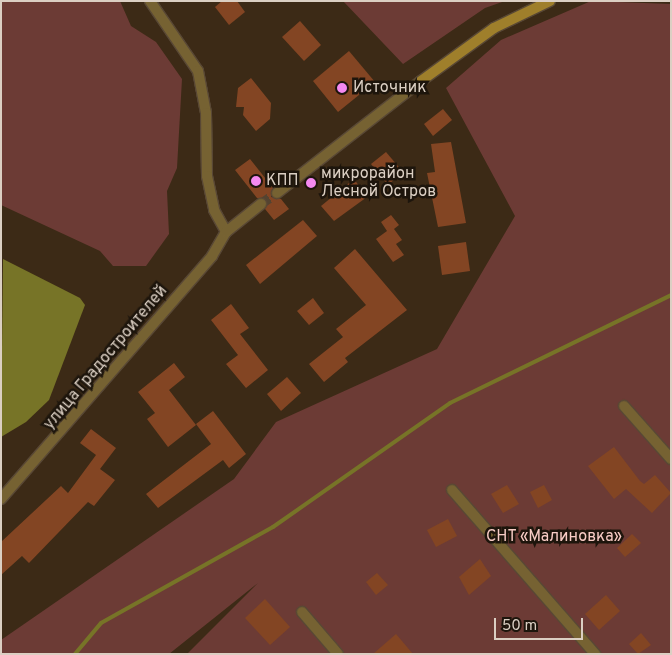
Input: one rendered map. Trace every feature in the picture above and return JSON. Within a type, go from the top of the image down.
[{"type":"street","points":[[150,1],[198,71],[206,113],[207,176],[214,210],[226,232],[261,204]]},
{"type":"street","points":[[277,193],[421,81],[494,28],[550,1]]},
{"type":"street","name":"улица Градостроителей","points":[[1,499],[212,256],[226,232]]},
{"type":"street","points":[[624,406],[671,459]]},
{"type":"street","points":[[452,490],[595,654]]},
{"type":"street","points":[[302,612],[338,654]]},
{"type":"green space","points":[[1,1],[120,1],[131,26],[156,42],[182,79],[177,168],[167,191],[169,234],[146,266],[113,266],[100,251],[1,205]]},
{"type":"green space","points":[[343,1],[505,1],[485,8],[403,64]]},
{"type":"green space","name":"СНТ «Малиновка»","points":[[591,1],[671,4],[671,654],[187,654],[258,583],[169,654],[1,654],[1,640],[234,479],[276,422],[437,349],[515,216],[446,88],[501,40]]},
{"type":"shaded area","points":[[3,259],[80,298],[85,305],[49,400],[26,422],[1,437]]},
{"type":"building","points":[[222,1],[237,1],[245,12],[229,25],[215,7]]},
{"type":"building","points":[[300,21],[321,45],[304,61],[282,37]]},
{"type":"building","points":[[349,51],[375,82],[338,112],[313,81]]},
{"type":"building","points":[[251,78],[271,103],[270,119],[256,131],[243,115],[244,107],[236,107],[238,88]]},
{"type":"building","points":[[443,109],[452,120],[433,136],[424,124]]},
{"type":"building","points":[[451,142],[466,223],[438,227],[427,173],[435,172],[431,144]]},
{"type":"building","points":[[386,152],[403,172],[388,185],[371,164]]},
{"type":"building","name":"КПП","points":[[250,159],[273,188],[271,197],[281,199],[289,209],[274,220],[265,209],[267,200],[257,198],[235,170]]},
{"type":"building","points":[[354,179],[367,197],[334,221],[321,206]]},
{"type":"building","points":[[391,215],[399,225],[394,229],[402,240],[396,244],[404,255],[393,262],[376,239],[387,231],[381,222]]},
{"type":"building","points":[[303,220],[317,236],[260,284],[246,265]]},
{"type":"building","points":[[466,242],[470,271],[442,275],[438,246]]},
{"type":"building","points":[[355,249],[407,310],[345,358],[348,362],[324,382],[309,364],[343,337],[336,329],[366,305],[334,268]]},
{"type":"building","points":[[313,298],[324,313],[309,325],[297,311]]},
{"type":"building","points":[[231,304],[249,328],[240,334],[268,370],[246,388],[226,364],[238,355],[211,320]]},
{"type":"building","points":[[174,363],[185,377],[169,390],[196,425],[168,447],[147,419],[155,413],[138,392]]},
{"type":"building","points":[[287,377],[301,393],[281,411],[267,394]]},
{"type":"building","points":[[213,411],[246,454],[229,468],[223,460],[158,508],[146,494],[211,444],[196,424]]},
{"type":"building","points":[[91,429],[116,448],[100,469],[115,480],[94,506],[88,502],[29,563],[22,556],[1,575],[1,542],[61,486],[68,493],[96,455],[80,443]]},
{"type":"building","points":[[614,447],[640,481],[644,484],[655,475],[671,493],[652,513],[626,489],[614,499],[588,466]]},
{"type":"building","points":[[507,485],[519,504],[503,513],[491,494]]},
{"type":"building","points":[[544,485],[552,500],[538,508],[530,492]]},
{"type":"building","points":[[448,519],[457,536],[436,547],[427,530]]},
{"type":"building","points":[[632,534],[641,543],[625,557],[617,548]]},
{"type":"building","points":[[480,559],[491,576],[469,595],[459,577]]},
{"type":"building","points":[[377,573],[388,585],[376,595],[366,582]]},
{"type":"building","points":[[606,595],[620,611],[599,630],[585,614]]},
{"type":"building","points":[[265,599],[290,627],[270,645],[245,618]]},
{"type":"building","points":[[641,633],[651,645],[638,654],[629,644]]},
{"type":"building","points":[[396,634],[413,654],[373,654]]},
{"type":"waterway","points":[[75,654],[101,623],[273,527],[450,403],[671,295]]},
{"type":"tunnel","points":[[261,204],[277,193]]},
{"type":"place","name":"Источник","points":[[342,88]]},
{"type":"place","name":"КПП","points":[[256,181]]},
{"type":"place","name":"микрорайон Лесной Остров","points":[[311,183]]}]
